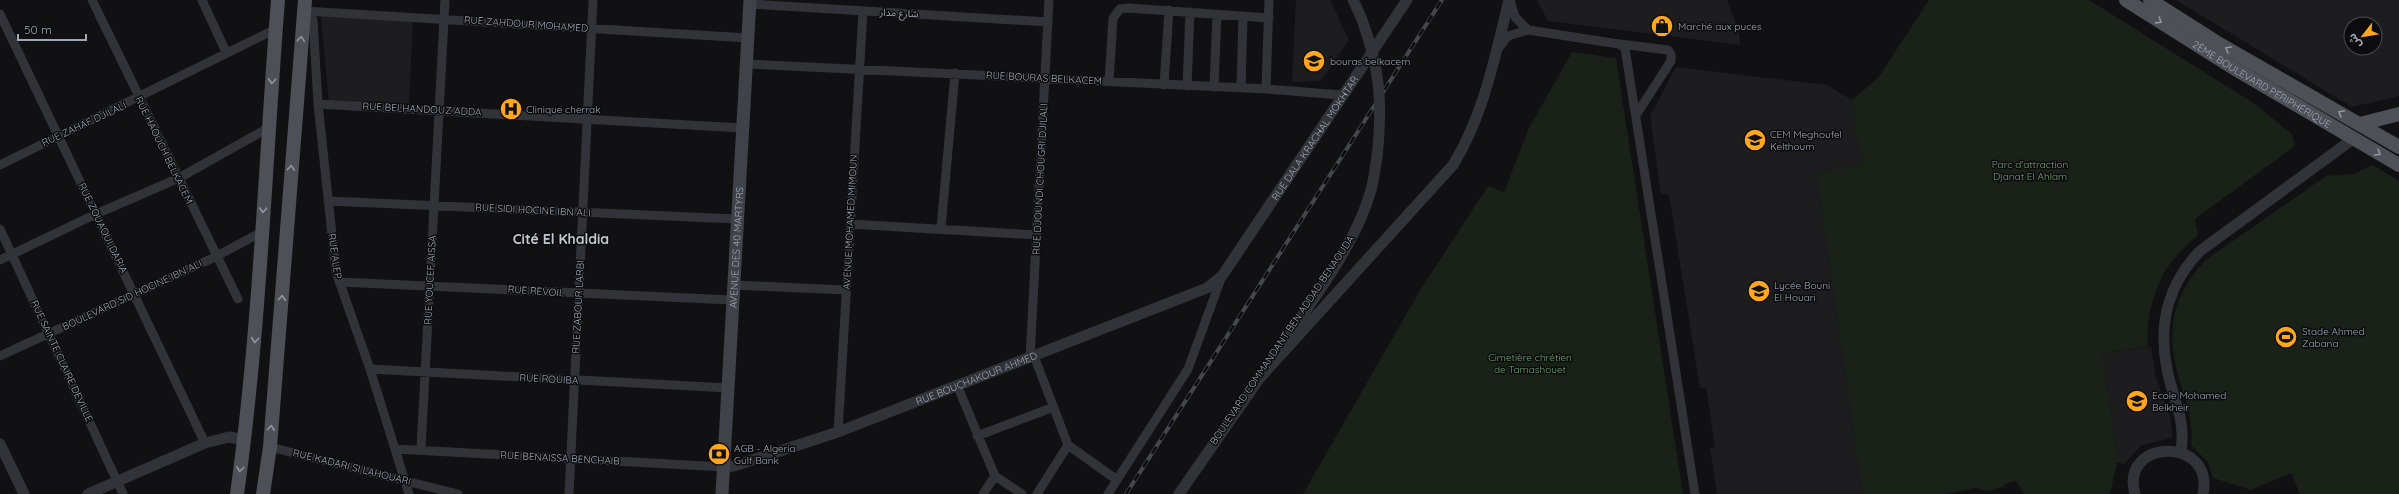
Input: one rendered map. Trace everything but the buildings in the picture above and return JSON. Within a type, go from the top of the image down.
[{"type":"main road","points":[[237,494],[245,440],[256,329],[268,128],[278,0]]},
{"type":"main road","name":"2ÈME BOULEVARD PÉRIPHÉRIQUE","points":[[2126,0],[2237,70],[2399,165]]},
{"type":"main road","name":"2ÈME BOULEVARD PÉRIPHÉRIQUE","points":[[2150,0],[2216,42],[2399,147]]},
{"type":"main road","name":"AVENUE DES 40 MARTYRS","points":[[722,494],[750,2]]},
{"type":"main road","points":[[263,494],[270,446],[304,5]]},
{"type":"main road","points":[[2360,124],[2399,114]]},
{"type":"street","name":"RUE HAOUCH BELKACEM","points":[[92,0],[179,178],[215,257],[238,299]]},
{"type":"street","points":[[202,0],[226,52]]},
{"type":"street","name":"RUE YOUCEF AISSA","points":[[421,449],[445,0]]},
{"type":"street","name":"RUE ZABOUR LARBI","points":[[569,494],[569,459],[594,0]]},
{"type":"street","name":"RUE DJOUNDI CHOUGRI DJILALI","points":[[1032,357],[1049,0]]},
{"type":"street","points":[[1266,89],[1269,0]]},
{"type":"street","name":"BOULEVARD COMMANDANT BEN ADDAD BENAOUDA","points":[[1179,494],[1339,258],[1354,231],[1371,190],[1381,124],[1378,75],[1361,17],[1353,0]]},
{"type":"street","name":"RUE DALA KRACHAL MOKHTAR","points":[[1222,276],[1406,0]]},
{"type":"street","points":[[1510,0],[1515,17],[1528,30]]},
{"type":"street","points":[[1257,381],[1453,165],[1468,141],[1497,50],[1510,0]]},
{"type":"street","name":"شارع مدار","points":[[750,2],[863,11],[1048,22]]},
{"type":"street","name":"RUE ZAHDOUR MOHAMED","points":[[304,5],[444,18],[748,38]]},
{"type":"street","name":"RUE ALEP","points":[[304,5],[313,20],[318,104],[336,272],[396,448],[409,494]]},
{"type":"street","points":[[1109,81],[1112,22],[1117,11],[1128,8],[1269,18]]},
{"type":"street","points":[[1164,85],[1169,10]]},
{"type":"street","name":"AVENUE MOHAMED MIMOUN","points":[[838,432],[863,11]]},
{"type":"street","points":[[1187,86],[1190,12]]},
{"type":"street","name":"RUE ZOUAOUI DARIA","points":[[0,14],[205,443]]},
{"type":"street","points":[[1214,86],[1217,14]]},
{"type":"street","points":[[1241,88],[1243,16]]},
{"type":"street","name":"RUE ZAHAF DJILALI","points":[[0,165],[139,98],[226,52],[276,29]]},
{"type":"street","points":[[1497,50],[1508,36],[1528,30],[1668,50],[1671,54],[1671,61],[1636,116]]},
{"type":"street","points":[[1619,44],[1625,48],[1627,54],[1695,494]]},
{"type":"street","name":"RUE BOURAS BELKACEM","points":[[746,64],[859,68],[1164,85],[1214,86],[1341,96]]},
{"type":"street","points":[[941,228],[955,73]]},
{"type":"street","name":"RUE BELHANDOUZ ADDA","points":[[318,104],[742,128]]},
{"type":"street","points":[[0,260],[96,214],[179,178],[268,128]]},
{"type":"street","points":[[2181,452],[2184,436],[2180,409],[2167,370],[2164,344],[2166,311],[2171,292],[2180,275],[2200,251],[2353,139]]},
{"type":"street","name":"RUE SIDI HOCINE IBN ALI","points":[[328,201],[434,204],[737,219]]},
{"type":"street","points":[[850,224],[941,228],[1037,235]]},
{"type":"street","name":"RUE SAINTE CLAIRE DEVILLE","points":[[0,229],[124,494]]},
{"type":"street","name":"BOULEVARD SID HOCINE IBN ALI","points":[[0,356],[215,257],[262,232]]},
{"type":"street","points":[[1108,494],[1188,369],[1222,276]]},
{"type":"street","name":"RUE BOUCHAKOUR AHMED","points":[[724,467],[734,466],[838,432],[1207,288],[1222,276]]},
{"type":"street","name":"RUE REVOIL","points":[[339,282],[429,284],[578,294],[732,300]]},
{"type":"street","points":[[733,285],[846,290]]},
{"type":"street","points":[[1032,357],[1054,407],[1068,445],[1117,480]]},
{"type":"street","name":"RUE ROUIBA","points":[[370,369],[728,388]]},
{"type":"street","points":[[957,385],[995,476],[1022,494]]},
{"type":"street","points":[[978,436],[1054,407]]},
{"type":"street","points":[[88,494],[205,443],[229,437],[245,440]]},
{"type":"street","points":[[0,444],[24,494]]},
{"type":"street","points":[[1037,494],[1068,445]]},
{"type":"street","name":"RUE KADARI SI LAHOUARI","points":[[270,446],[458,494]]},
{"type":"street","name":"RUE BENAISSA BENCHAIB","points":[[396,448],[724,467]]},
{"type":"street","points":[[2135,494],[2133,487],[2136,470],[2142,461],[2152,453],[2166,450],[2181,452],[2195,461],[2203,477],[2205,492]]},
{"type":"street","points":[[983,494],[995,476]]},
{"type":"shaded area","name":"bouras belkacem","points":[[1296,0],[1330,0],[1349,40],[1321,81],[1292,82]]},
{"type":"shaded area","name":"Marché aux puces","points":[[1537,0],[1727,0],[1739,31],[1740,45],[1548,21]]},
{"type":"shaded area","points":[[2176,0],[2399,0],[2399,96],[2352,107]]},
{"type":"shaded area","points":[[321,17],[413,20],[409,104],[329,102]]},
{"type":"shaded area","name":"Lycée Bouni El Houari","points":[[1676,67],[1827,85],[1852,100],[1860,164],[1816,172],[1862,494],[1717,494],[1710,448],[1715,447],[1706,387],[1700,388],[1669,195],[1661,194],[1650,116]]},
{"type":"shaded area","name":"Ecole Mohamed Belkheir","points":[[2151,347],[2156,378],[2171,420],[2172,438],[2142,445],[2124,464],[2119,463],[2102,353]]},
{"type":"green space","name":"Parc d'attraction Djanat El Ahlam","points":[[1929,0],[2089,0],[2252,102],[2292,134],[2295,146],[2195,219],[2198,235],[2180,251],[2170,263],[2158,286],[2150,310],[2148,323],[2148,347],[2102,353],[2119,463],[2117,463],[2110,494],[2024,494],[2016,481],[2004,484],[2004,487],[1986,491],[1976,488],[1945,494],[1862,494],[1816,172],[1860,164],[1852,100],[1878,78]]},
{"type":"green space","name":"Cimetière chrétien de Tamashouet","points":[[1572,52],[1616,58],[1683,494],[1303,494],[1419,292],[1488,186],[1504,192],[1529,128]]},
{"type":"green space","name":"Stade Ahmed Zabana","points":[[2373,165],[2399,181],[2399,494],[2300,494],[2291,473],[2251,490],[2213,478],[2208,462],[2191,445],[2192,436],[2187,403],[2175,362],[2172,330],[2179,300],[2186,286],[2195,272],[2207,259],[2326,176],[2354,174]]},
{"type":"railway","points":[[1126,494],[1442,0]]},
{"type":"place","name":"Marché aux puces","points":[[1662,26]]},
{"type":"place","name":"bouras belkacem","points":[[1314,61]]},
{"type":"place","name":"Clinique cherrak","points":[[511,109]]},
{"type":"place","name":"CEM Meghoufel Kelthoum","points":[[1755,140]]},
{"type":"place","name":"Lycée Bouni El Houari","points":[[1759,291]]},
{"type":"place","name":"Stade Ahmed Zabana","points":[[2286,337]]},
{"type":"place","name":"Ecole Mohamed Belkheir","points":[[2137,401]]},
{"type":"place","name":"AGB - Algeria Gulf Bank","points":[[719,454]]},
{"type":"district","name":"Cité El Khaldia","points":[[561,239]]}]
